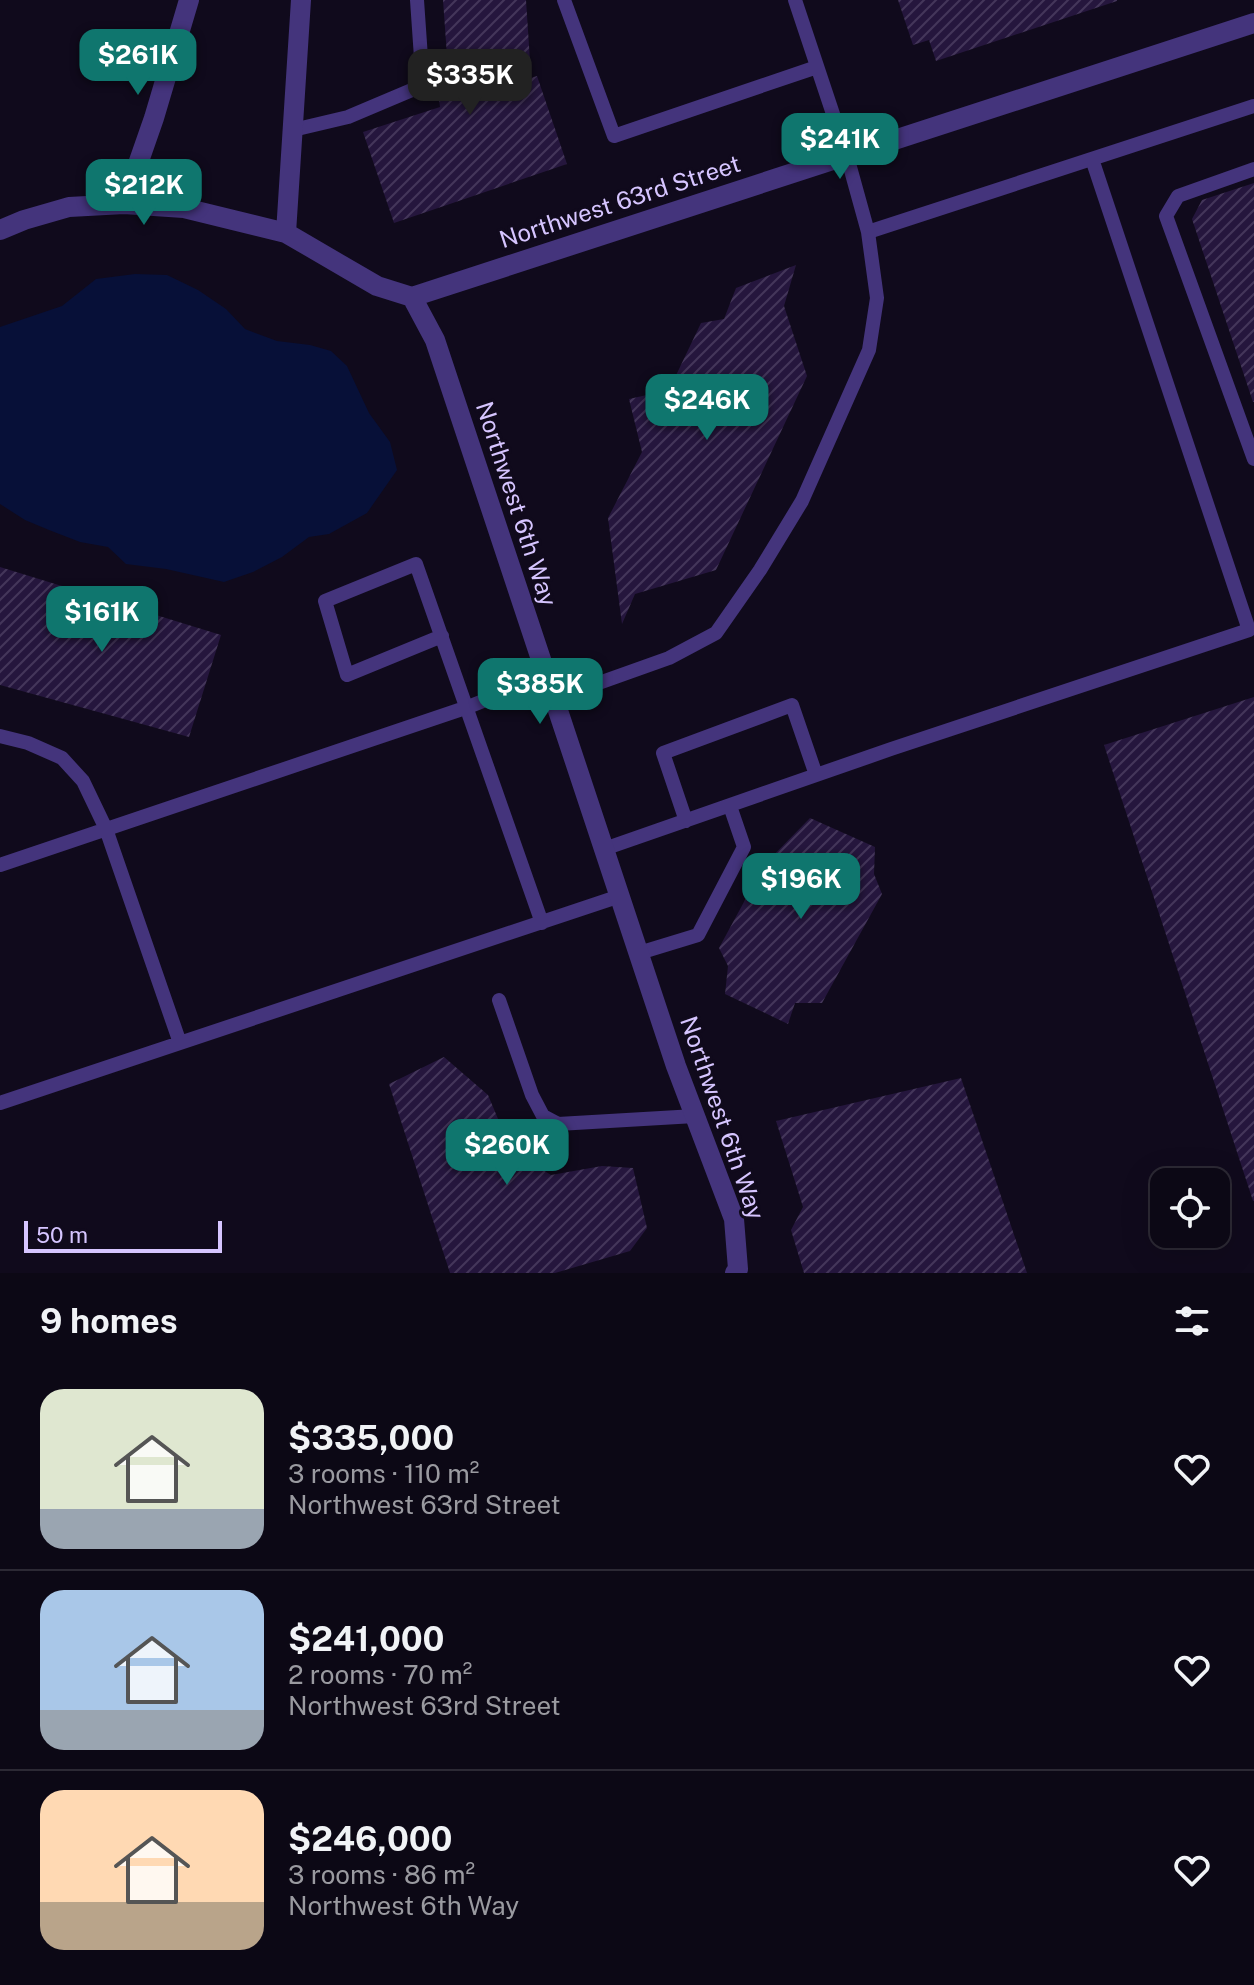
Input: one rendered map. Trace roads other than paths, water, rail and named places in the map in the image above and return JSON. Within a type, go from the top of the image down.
[{"type":"street","points":[[124,204],[154,118],[189,0]]},
{"type":"street","points":[[286,233],[301,0]]},
{"type":"street","name":"Northwest 63rd Street","points":[[412,297],[1254,23]]},
{"type":"street","points":[[0,230],[69,207],[124,204],[184,208],[286,233],[377,286],[412,297]]},
{"type":"street","name":"Northwest 6th Way","points":[[412,297],[435,340],[639,953],[734,1219],[737,1271]]},
{"type":"lane","points":[[293,130],[348,117],[419,87],[422,72],[417,0]]},
{"type":"lane","points":[[564,0],[614,136],[817,67]]},
{"type":"lane","points":[[554,699],[669,658],[716,633],[760,570],[802,501],[869,350],[877,298],[868,232],[847,156],[795,0]]},
{"type":"lane","points":[[868,232],[1254,106]]},
{"type":"lane","points":[[604,849],[1249,630],[1092,159]]},
{"type":"lane","points":[[1254,169],[1178,196],[1166,216],[1254,459]]},
{"type":"lane","points":[[442,636],[347,675],[325,601],[416,564],[468,707],[542,923]]},
{"type":"lane","points":[[0,865],[468,707],[546,676]]},
{"type":"lane","points":[[686,821],[663,753],[792,705],[816,775]]},
{"type":"lane","points":[[0,736],[28,743],[62,758],[83,781],[106,829],[180,1043]]},
{"type":"lane","points":[[639,953],[698,935],[744,847],[730,806]]},
{"type":"lane","points":[[0,1103],[620,896]]},
{"type":"lane","points":[[499,1000],[532,1095],[543,1116],[558,1124],[695,1116]]}]
